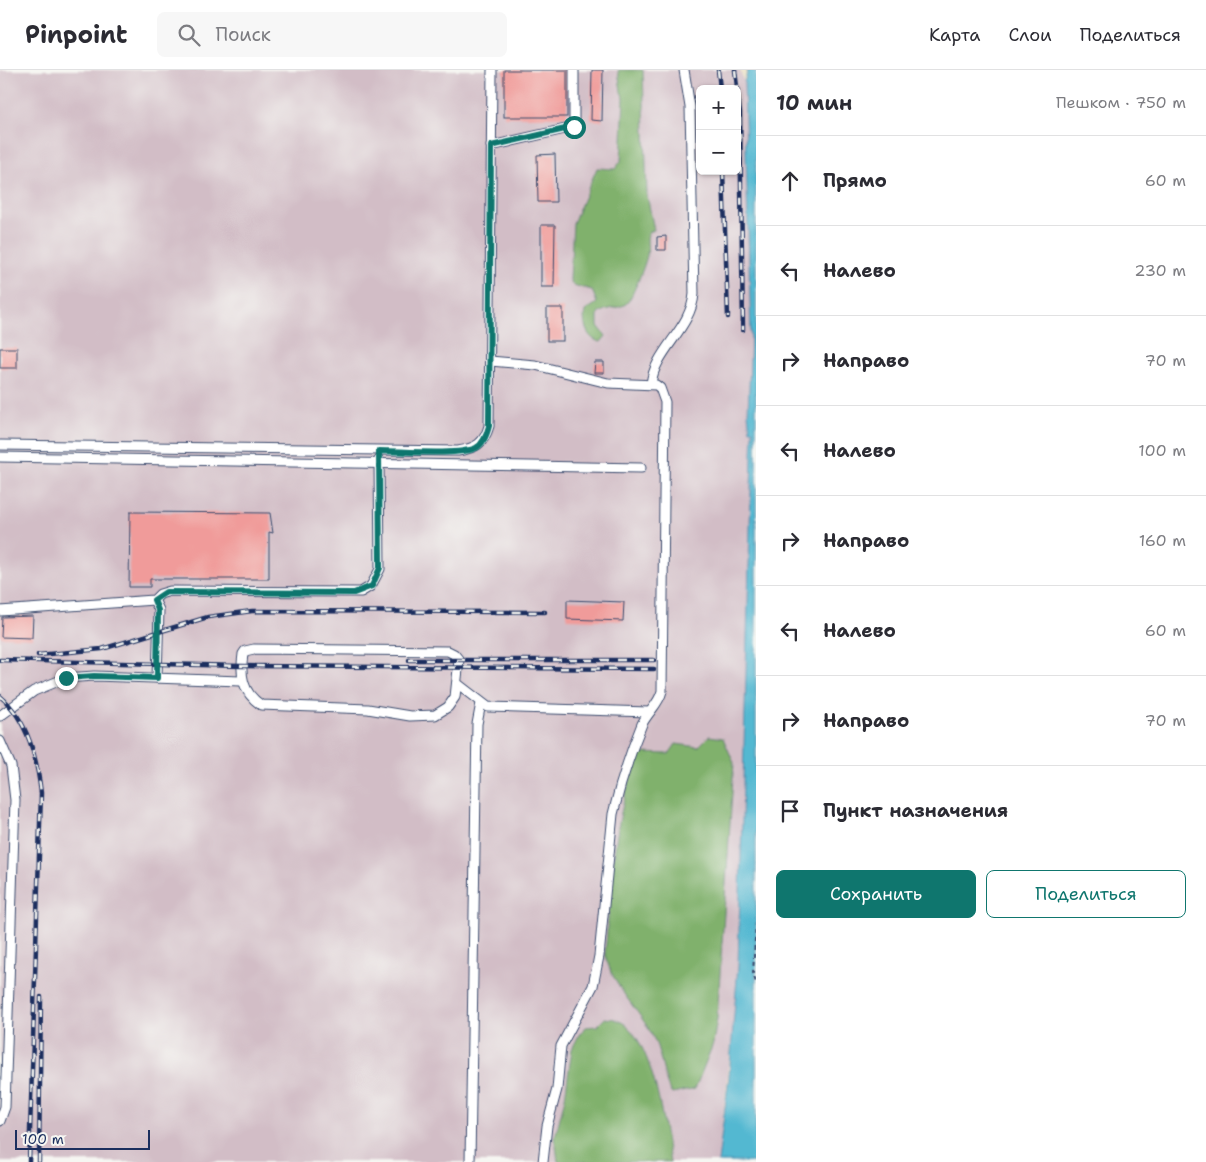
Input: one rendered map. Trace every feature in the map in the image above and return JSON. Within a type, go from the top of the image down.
[{"type":"street","points":[[0,445],[379,451],[410,448],[458,451],[475,448],[482,444],[489,426],[492,70]]},
{"type":"street","points":[[491,146],[574,127],[574,70]]},
{"type":"street","points":[[651,384],[655,368],[689,316],[694,294],[690,107],[684,70]]},
{"type":"street","points":[[490,361],[535,365],[608,383],[651,384],[660,388],[665,402],[662,691],[660,699],[649,712],[639,732],[613,814],[599,956],[593,986],[561,1046],[557,1089],[547,1126],[543,1162]]},
{"type":"street","points":[[0,611],[154,600],[160,594],[170,591],[354,593],[366,589],[375,581],[380,568],[379,451]]},
{"type":"street","points":[[0,457],[641,468]]},
{"type":"street","points":[[154,600],[158,610],[157,678]]},
{"type":"street","points":[[248,649],[442,651],[454,654],[459,660],[458,684],[455,697],[448,707],[435,715],[425,717],[368,709],[269,707],[254,700],[241,681],[243,654],[248,649]]},
{"type":"street","points":[[0,716],[34,690],[66,678],[94,676],[241,681]]},
{"type":"street","points":[[458,684],[481,703],[497,708],[649,712]]},
{"type":"street","points":[[470,1162],[477,724],[481,703]]},
{"type":"street","points":[[0,741],[11,766],[15,800],[5,1107],[0,1120]]},
{"type":"path","points":[[756,922],[753,973],[756,983]]},
{"type":"shaded area","points":[[0,70],[740,70],[744,82],[751,335],[756,334],[756,1029],[733,1026],[718,1162],[0,1162]]},
{"type":"green space","points":[[618,70],[643,70],[647,195],[654,230],[649,232],[646,259],[627,303],[598,314],[598,326],[606,336],[601,342],[592,338],[584,321],[585,311],[597,303],[592,290],[573,285],[570,280],[573,223],[597,168],[615,169],[621,161],[624,98],[621,92]]},
{"type":"green space","points":[[709,736],[723,738],[734,763],[717,1019],[713,1044],[695,1089],[672,1094],[667,1084],[654,1039],[620,988],[605,953],[612,877],[618,826],[631,777],[640,753],[669,754],[676,744],[698,747]]},
{"type":"green space","points":[[605,1018],[616,1019],[629,1028],[640,1043],[655,1083],[670,1162],[558,1162],[555,1137],[565,1098],[572,1049],[580,1033],[586,1027],[597,1026]]},
{"type":"water","points":[[748,70],[756,70],[756,1162],[718,1162],[729,1076],[738,966],[753,430],[750,430],[748,414],[751,335],[744,82]]},
{"type":"building","points":[[504,70],[567,70],[567,117],[504,117]]},
{"type":"building","points":[[592,70],[603,70],[602,121],[591,120]]},
{"type":"building","points":[[555,154],[556,202],[538,202],[537,155]]},
{"type":"building","points":[[541,225],[555,225],[554,287],[541,287]]},
{"type":"building","points":[[666,236],[666,250],[657,250],[657,237]]},
{"type":"building","points":[[547,308],[563,308],[563,341],[547,341]]},
{"type":"building","points":[[0,348],[17,348],[17,368],[0,368]]},
{"type":"building","points":[[595,362],[604,362],[604,373],[594,373]]},
{"type":"building","points":[[130,512],[270,513],[273,533],[269,532],[269,579],[150,579],[150,587],[129,587]]},
{"type":"building","points":[[567,600],[624,602],[623,621],[567,619]]},
{"type":"building","points":[[33,616],[32,638],[1,637],[2,617]]},
{"type":"railway","points":[[718,70],[720,85]]},
{"type":"railway","points":[[735,70],[740,112],[743,330]]},
{"type":"railway","points":[[723,175],[728,317]]},
{"type":"railway","points":[[38,655],[102,649],[208,617],[252,611],[545,612]]},
{"type":"railway","points":[[0,660],[241,666],[654,669]]},
{"type":"railway","points":[[409,660],[654,660]]},
{"type":"railway","points":[[0,696],[18,716],[30,741],[41,793],[29,1162]]},
{"type":"railway","points":[[39,1162],[41,997]]},
{"type":"route","points":[[66,678],[94,676],[157,678],[158,610],[154,600],[160,594],[166,592],[354,593],[361,592],[372,586],[380,568],[379,451],[458,451],[475,448],[482,444],[486,438],[489,426],[491,146],[574,127]]}]
